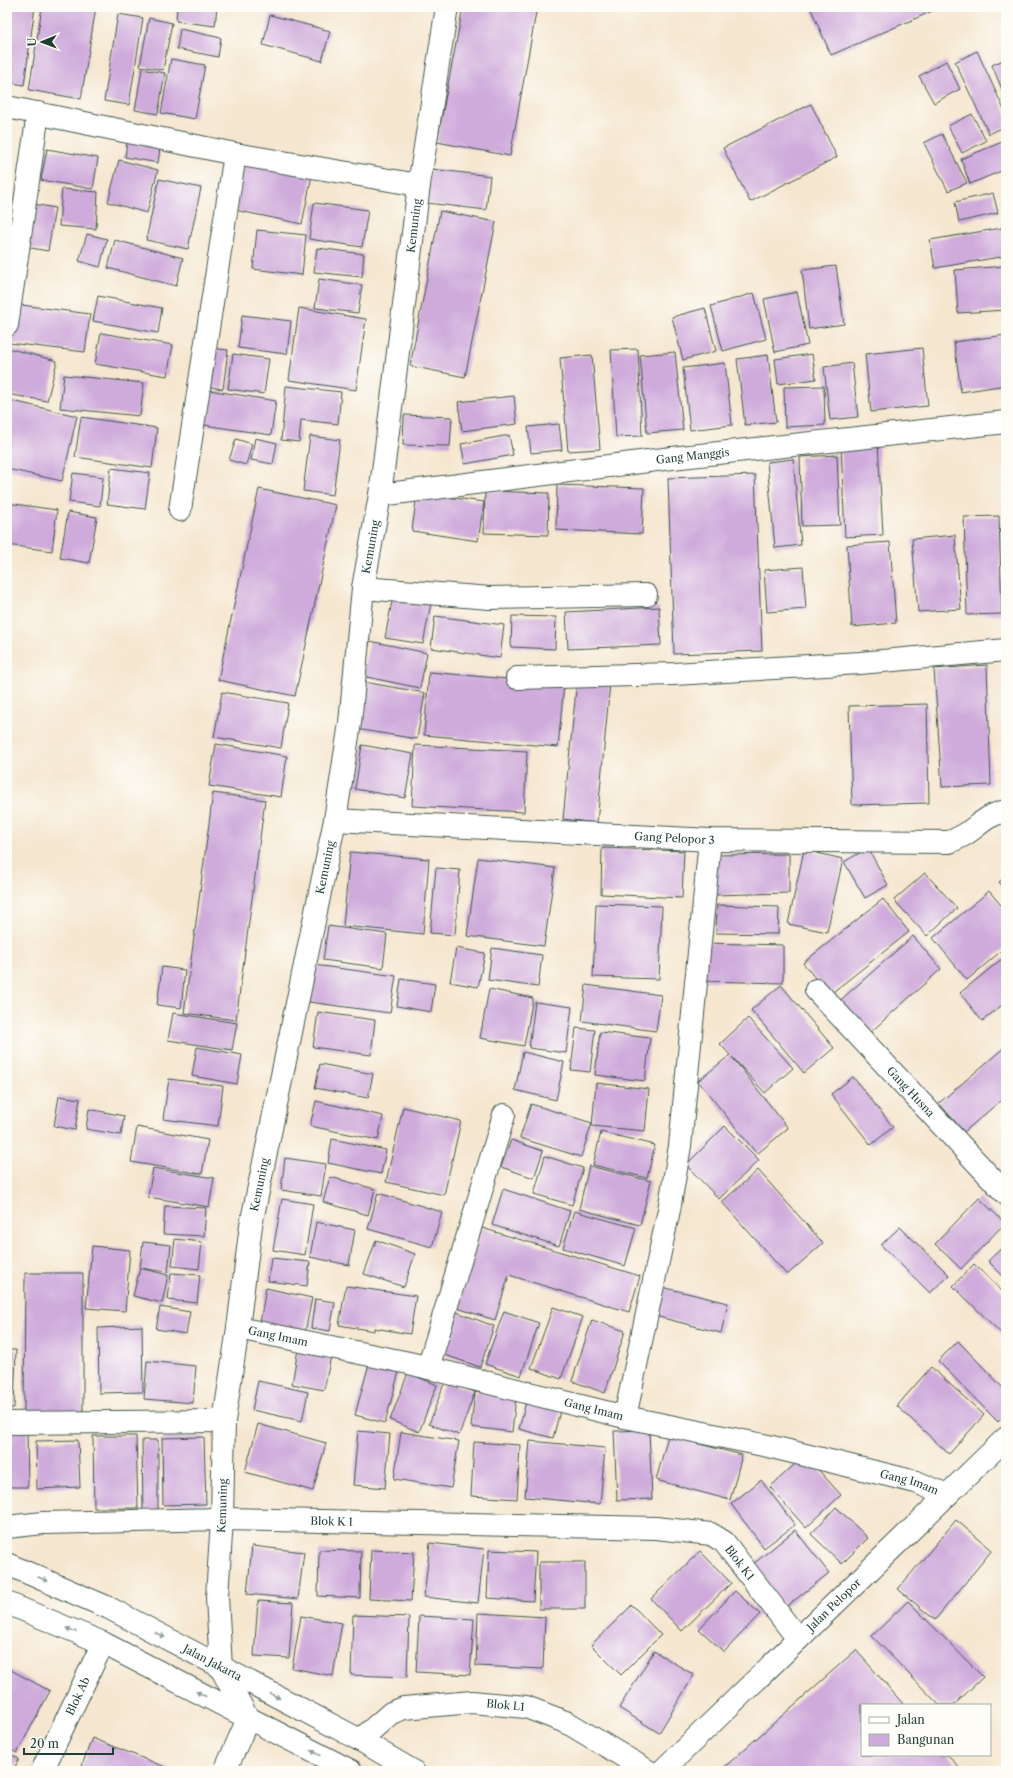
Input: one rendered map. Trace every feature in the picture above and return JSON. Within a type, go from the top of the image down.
[{"type":"street","name":"Kemuning","points":[[248,1719],[221,1668],[217,1597],[222,1519],[224,1421],[251,1225],[335,820],[350,723],[363,588],[380,495],[419,185],[447,7]]},
{"type":"street","points":[[7,107],[235,154],[419,185]]},
{"type":"street","points":[[7,326],[38,113]]},
{"type":"street","points":[[180,510],[235,154]]},
{"type":"street","name":"Gang Manggis","points":[[380,495],[672,458],[1006,422]]},
{"type":"street","points":[[363,588],[490,598],[646,595]]},
{"type":"street","points":[[517,678],[682,674],[860,663],[1006,650]]},
{"type":"street","name":"Gang Pelopor 3","points":[[335,820],[710,840],[949,842],[964,835],[982,820],[994,813],[1006,811]]},
{"type":"street","points":[[625,1417],[669,1210],[680,1146],[710,840]]},
{"type":"street","name":"Gang Husna","points":[[816,990],[1006,1194]]},
{"type":"street","points":[[428,1368],[504,1115]]},
{"type":"street","name":"Gang Imam","points":[[238,1328],[428,1368],[625,1417],[768,1446],[916,1482],[948,1494]]},
{"type":"street","points":[[7,1423],[224,1421]]},
{"type":"street","name":"Jalan Pelopor","points":[[662,1771],[1006,1438]]},
{"type":"street","name":"Blok K 1","points":[[7,1527],[51,1522],[222,1519],[656,1528]]},
{"type":"street","name":"Blok K1","points":[[656,1528],[711,1534],[724,1542],[798,1639]]},
{"type":"street","name":"Jalan Jakarta","points":[[7,1564],[109,1608],[360,1740],[413,1771]]},
{"type":"street","points":[[7,1602],[104,1643],[248,1719],[351,1771]]},
{"type":"street","name":"Blok Ab","points":[[42,1771],[104,1643]]},
{"type":"street","name":"Blok L1","points":[[360,1740],[391,1713],[404,1708],[472,1702],[526,1706],[568,1723],[648,1771]]},
{"type":"street","points":[[225,1771],[248,1719]]},
{"type":"building","points":[[7,7],[35,7],[24,85],[7,82]]},
{"type":"building","points":[[42,7],[96,7],[81,99],[29,90]]},
{"type":"building","points":[[177,7],[217,7],[215,26],[176,21]]},
{"type":"building","points":[[280,7],[301,7],[299,13]]},
{"type":"building","points":[[463,7],[537,7],[510,156],[437,142]]},
{"type":"building","points":[[810,7],[942,7],[831,55]]},
{"type":"building","points":[[118,14],[143,18],[129,105],[104,101]]},
{"type":"building","points":[[270,15],[330,31],[322,61],[263,45]]},
{"type":"building","points":[[149,18],[172,23],[163,70],[140,66]]},
{"type":"building","points":[[180,29],[221,38],[218,57],[177,49]]},
{"type":"building","points":[[977,51],[1006,114],[1006,126],[989,134],[955,62]]},
{"type":"building","points":[[171,59],[205,65],[195,119],[161,113]]},
{"type":"building","points":[[1006,59],[1006,99],[992,65]]},
{"type":"building","points":[[946,61],[960,89],[934,103],[919,76]]},
{"type":"building","points":[[142,69],[165,73],[158,114],[135,110]]},
{"type":"building","points":[[811,104],[837,157],[750,202],[723,148]]},
{"type":"building","points":[[972,114],[986,141],[962,153],[948,126]]},
{"type":"building","points":[[942,134],[967,183],[948,191],[924,143]]},
{"type":"building","points":[[127,142],[160,148],[158,163],[125,157]]},
{"type":"building","points":[[1002,142],[1006,153],[1006,169],[970,184],[961,159]]},
{"type":"building","points":[[47,149],[98,158],[93,189],[41,180]]},
{"type":"building","points":[[119,160],[158,170],[147,213],[108,202]]},
{"type":"building","points":[[239,160],[312,175],[302,224],[230,209]]},
{"type":"building","points":[[431,169],[490,176],[486,210],[427,203]]},
{"type":"building","points":[[159,179],[201,188],[188,249],[146,240]]},
{"type":"building","points":[[62,189],[98,192],[96,229],[59,226]]},
{"type":"building","points":[[993,193],[998,213],[959,222],[955,202]]},
{"type":"building","points":[[28,203],[55,208],[48,251],[20,246]]},
{"type":"building","points":[[314,203],[368,210],[362,247],[309,239]]},
{"type":"building","points":[[440,211],[496,222],[465,377],[410,366]]},
{"type":"building","points":[[1002,228],[1006,256],[935,268],[930,240]]},
{"type":"building","points":[[257,230],[306,235],[302,275],[253,269]]},
{"type":"building","points":[[87,234],[107,239],[100,267],[79,261]]},
{"type":"building","points":[[115,240],[183,258],[176,286],[108,268]]},
{"type":"building","points":[[317,248],[364,254],[362,277],[314,272]]},
{"type":"building","points":[[836,266],[844,324],[809,329],[802,270]]},
{"type":"building","points":[[1005,266],[1006,310],[958,313],[955,270]]},
{"type":"building","points":[[319,279],[362,285],[358,313],[315,308]]},
{"type":"building","points":[[797,292],[808,345],[775,352],[764,299]]},
{"type":"building","points":[[754,293],[766,339],[723,351],[711,306]]},
{"type":"building","points":[[98,296],[162,308],[158,333],[93,321]]},
{"type":"building","points":[[14,304],[90,314],[85,352],[9,343]]},
{"type":"building","points":[[299,308],[366,319],[356,390],[289,380]]},
{"type":"building","points":[[705,308],[716,351],[683,360],[672,317]]},
{"type":"building","points":[[242,315],[291,321],[287,354],[238,348]]},
{"type":"building","points":[[101,333],[173,345],[167,376],[95,364]]},
{"type":"building","points":[[1006,335],[1006,385],[961,392],[954,342]]},
{"type":"building","points":[[7,348],[57,361],[47,401],[7,394]]},
{"type":"building","points":[[210,348],[228,350],[223,389],[205,386]]},
{"type":"building","points":[[922,348],[928,406],[871,412],[865,354]]},
{"type":"building","points":[[638,349],[642,436],[616,437],[611,350]]},
{"type":"building","points":[[675,352],[683,430],[647,433],[640,355]]},
{"type":"building","points":[[233,354],[269,359],[264,394],[228,389]]},
{"type":"building","points":[[812,354],[816,379],[778,384],[775,359]]},
{"type":"building","points":[[592,355],[600,449],[568,451],[560,358]]},
{"type":"building","points":[[768,355],[776,422],[745,425],[737,359]]},
{"type":"building","points":[[725,363],[732,425],[690,430],[683,368]]},
{"type":"building","points":[[852,363],[858,417],[830,420],[824,367]]},
{"type":"building","points":[[64,375],[144,383],[140,416],[60,408]]},
{"type":"building","points":[[286,386],[341,392],[338,424],[301,420],[299,442],[281,440]]},
{"type":"building","points":[[824,386],[825,425],[785,427],[784,387]]},
{"type":"building","points":[[209,390],[276,401],[271,435],[204,425]]},
{"type":"building","points":[[514,396],[517,424],[462,431],[458,402]]},
{"type":"building","points":[[8,400],[77,416],[62,481],[7,469]]},
{"type":"building","points":[[404,415],[452,417],[450,446],[403,445]]},
{"type":"building","points":[[81,417],[157,428],[152,468],[75,457]]},
{"type":"building","points":[[559,424],[562,450],[531,453],[528,427]]},
{"type":"building","points":[[509,435],[513,455],[465,464],[461,444]]},
{"type":"building","points":[[310,436],[340,440],[333,495],[303,491]]},
{"type":"building","points":[[255,438],[277,443],[273,464],[251,460]]},
{"type":"building","points":[[236,439],[252,444],[246,465],[229,460]]},
{"type":"building","points":[[878,443],[883,535],[845,537],[841,445]]},
{"type":"building","points":[[837,455],[840,525],[802,526],[800,457]]},
{"type":"building","points":[[793,459],[801,545],[775,548],[767,462]]},
{"type":"building","points":[[111,468],[150,473],[145,509],[107,504]]},
{"type":"building","points":[[73,473],[103,477],[100,506],[69,502]]},
{"type":"building","points":[[755,475],[762,651],[674,654],[668,478]]},
{"type":"building","points":[[557,485],[644,488],[642,534],[556,530]]},
{"type":"building","points":[[259,489],[336,505],[295,696],[218,680]]},
{"type":"building","points":[[485,491],[549,493],[548,535],[484,533]]},
{"type":"building","points":[[417,493],[484,502],[478,541],[412,531]]},
{"type":"building","points":[[7,503],[57,510],[52,551],[7,545]]},
{"type":"building","points":[[68,512],[97,517],[89,563],[60,558]]},
{"type":"building","points":[[999,516],[1002,614],[967,615],[964,517]]},
{"type":"building","points":[[955,535],[961,609],[918,612],[912,539]]},
{"type":"building","points":[[890,542],[896,623],[852,627],[847,545]]},
{"type":"building","points":[[803,567],[806,609],[767,612],[764,570]]},
{"type":"building","points":[[393,596],[431,603],[423,644],[385,638]]},
{"type":"building","points":[[659,607],[661,645],[568,649],[566,612]]},
{"type":"building","points":[[435,616],[504,625],[500,658],[431,648]]},
{"type":"building","points":[[512,616],[556,617],[555,649],[511,647]]},
{"type":"building","points":[[370,641],[427,653],[420,688],[362,676]]},
{"type":"building","points":[[987,665],[991,785],[942,787],[934,669]]},
{"type":"building","points":[[429,672],[564,684],[558,747],[424,735]]},
{"type":"building","points":[[577,680],[610,683],[597,823],[563,819]]},
{"type":"building","points":[[364,682],[425,693],[417,739],[356,729]]},
{"type":"building","points":[[222,692],[288,703],[281,748],[214,737]]},
{"type":"building","points":[[927,704],[929,803],[852,805],[849,706]]},
{"type":"building","points":[[216,744],[287,756],[281,797],[209,786]]},
{"type":"building","points":[[362,745],[413,754],[405,798],[355,789]]},
{"type":"building","points":[[415,745],[527,751],[524,812],[412,806]]},
{"type":"building","points":[[213,793],[265,800],[236,1020],[184,1013]]},
{"type":"building","points":[[602,848],[684,851],[682,898],[601,894]]},
{"type":"building","points":[[868,848],[888,885],[865,898],[844,862]]},
{"type":"building","points":[[804,850],[843,859],[827,932],[788,924]]},
{"type":"building","points":[[350,852],[429,859],[423,934],[343,926]]},
{"type":"building","points":[[789,854],[789,893],[714,895],[713,855]]},
{"type":"building","points":[[478,858],[555,868],[544,946],[467,936]]},
{"type":"building","points":[[436,868],[460,870],[455,935],[430,933]]},
{"type":"building","points":[[925,873],[957,908],[927,936],[894,900]]},
{"type":"building","points":[[1006,876],[1006,890],[999,882]]},
{"type":"building","points":[[989,891],[1006,911],[1006,947],[967,980],[933,938]]},
{"type":"building","points":[[883,899],[909,932],[829,995],[803,963]]},
{"type":"building","points":[[596,904],[662,906],[659,979],[593,977]]},
{"type":"building","points":[[717,905],[779,907],[778,934],[716,933]]},
{"type":"building","points":[[328,926],[387,934],[383,968],[323,960]]},
{"type":"building","points":[[913,936],[941,969],[864,1038],[835,1005]]},
{"type":"building","points":[[703,943],[783,945],[783,983],[703,981]]},
{"type":"building","points":[[456,948],[485,953],[478,987],[450,982]]},
{"type":"building","points":[[492,948],[542,955],[538,987],[488,980]]},
{"type":"building","points":[[1003,958],[1006,962],[1006,1002],[982,1021],[960,993]]},
{"type":"building","points":[[314,965],[396,976],[390,1013],[309,1002]]},
{"type":"building","points":[[162,967],[185,970],[181,1008],[157,1005]]},
{"type":"building","points":[[401,979],[435,984],[431,1012],[397,1006]]},
{"type":"building","points":[[586,985],[661,995],[656,1031],[582,1021]]},
{"type":"building","points":[[781,985],[834,1048],[804,1073],[751,1010]]},
{"type":"building","points":[[489,989],[533,998],[524,1046],[480,1038]]},
{"type":"building","points":[[535,1002],[572,1007],[566,1053],[529,1048]]},
{"type":"building","points":[[318,1012],[375,1020],[371,1055],[313,1047]]},
{"type":"building","points":[[173,1013],[237,1023],[232,1050],[168,1040]]},
{"type":"building","points":[[748,1018],[793,1068],[765,1093],[732,1057],[788,1128],[757,1154],[698,1081],[730,1055],[720,1044]]},
{"type":"building","points":[[576,1028],[595,1030],[590,1072],[571,1070]]},
{"type":"building","points":[[600,1032],[650,1038],[645,1081],[595,1075]]},
{"type":"building","points":[[1006,1046],[1006,1096],[964,1132],[939,1103]]},
{"type":"building","points":[[197,1047],[242,1055],[237,1084],[192,1076]]},
{"type":"building","points":[[523,1052],[564,1062],[556,1100],[515,1090]]},
{"type":"building","points":[[320,1064],[373,1074],[368,1098],[315,1088]]},
{"type":"building","points":[[853,1077],[893,1127],[871,1145],[831,1094]]},
{"type":"building","points":[[169,1079],[223,1086],[218,1126],[163,1119]]},
{"type":"building","points":[[596,1083],[649,1089],[645,1131],[592,1126]]},
{"type":"building","points":[[59,1096],[80,1099],[75,1130],[54,1126]]},
{"type":"building","points":[[316,1101],[383,1116],[378,1140],[310,1126]]},
{"type":"building","points":[[531,1104],[592,1123],[581,1157],[520,1138]]},
{"type":"building","points":[[403,1107],[461,1121],[444,1195],[386,1182]]},
{"type":"building","points":[[89,1109],[124,1116],[121,1135],[86,1129]]},
{"type":"building","points":[[725,1126],[759,1160],[719,1199],[686,1165]]},
{"type":"building","points":[[137,1127],[208,1140],[202,1174],[131,1162]]},
{"type":"building","points":[[601,1132],[655,1145],[647,1178],[593,1165]]},
{"type":"building","points":[[332,1139],[386,1150],[381,1174],[328,1163]]},
{"type":"building","points":[[511,1140],[543,1151],[534,1178],[501,1167]]},
{"type":"building","points":[[545,1156],[583,1168],[572,1205],[534,1194]]},
{"type":"building","points":[[285,1158],[326,1164],[321,1196],[281,1190]]},
{"type":"building","points":[[589,1166],[651,1181],[640,1225],[579,1209]]},
{"type":"building","points":[[153,1168],[214,1178],[209,1207],[148,1197]]},
{"type":"building","points":[[758,1170],[823,1243],[787,1275],[722,1202]]},
{"type":"building","points":[[330,1177],[375,1189],[368,1215],[323,1202]]},
{"type":"building","points":[[503,1189],[570,1211],[559,1246],[492,1225]]},
{"type":"building","points":[[378,1193],[442,1212],[432,1247],[368,1229]]},
{"type":"building","points":[[979,1198],[1005,1223],[961,1269],[935,1244]]},
{"type":"building","points":[[282,1199],[313,1204],[305,1255],[273,1250]]},
{"type":"building","points":[[165,1206],[206,1208],[204,1236],[163,1234]]},
{"type":"building","points":[[574,1211],[636,1228],[625,1266],[563,1248]]},
{"type":"building","points":[[316,1222],[355,1230],[349,1265],[310,1257]]},
{"type":"building","points":[[900,1227],[949,1275],[930,1293],[881,1245]]},
{"type":"building","points":[[482,1228],[640,1276],[629,1312],[509,1275],[495,1320],[457,1308]]},
{"type":"building","points":[[175,1239],[202,1242],[199,1269],[172,1266]]},
{"type":"building","points":[[376,1240],[415,1254],[404,1287],[364,1274]]},
{"type":"building","points":[[143,1242],[171,1245],[168,1272],[140,1268]]},
{"type":"building","points":[[1006,1244],[1006,1279],[988,1261]]},
{"type":"building","points":[[92,1246],[130,1250],[125,1311],[86,1308]]},
{"type":"building","points":[[271,1258],[310,1262],[307,1286],[268,1281]]},
{"type":"building","points":[[974,1264],[1006,1295],[1006,1338],[953,1286]]},
{"type":"building","points":[[140,1268],[168,1275],[162,1303],[133,1296]]},
{"type":"building","points":[[25,1273],[83,1273],[83,1412],[24,1412]]},
{"type":"building","points":[[171,1273],[200,1275],[197,1303],[168,1300]]},
{"type":"building","points":[[346,1286],[416,1296],[410,1334],[374,1328],[374,1331],[339,1325]]},
{"type":"building","points":[[662,1287],[728,1303],[721,1333],[655,1316]]},
{"type":"building","points":[[266,1288],[312,1298],[305,1332],[260,1323]]},
{"type":"building","points":[[315,1299],[335,1302],[330,1331],[311,1328]]},
{"type":"building","points":[[160,1307],[190,1312],[186,1334],[156,1329]]},
{"type":"building","points":[[553,1307],[583,1317],[561,1379],[531,1368]]},
{"type":"building","points":[[454,1311],[494,1326],[480,1367],[439,1353]]},
{"type":"building","points":[[504,1311],[539,1323],[521,1376],[485,1364]]},
{"type":"building","points":[[592,1320],[625,1331],[605,1393],[572,1381]]},
{"type":"building","points":[[142,1326],[143,1392],[99,1393],[98,1328]]},
{"type":"building","points":[[958,1341],[1006,1391],[1006,1414],[998,1422],[938,1361]]},
{"type":"building","points":[[298,1349],[331,1356],[324,1390],[292,1384]]},
{"type":"building","points":[[7,1350],[16,1350],[14,1408],[7,1408]]},
{"type":"building","points":[[370,1360],[400,1368],[385,1423],[355,1415]]},
{"type":"building","points":[[147,1361],[196,1366],[193,1403],[144,1399]]},
{"type":"building","points":[[931,1367],[984,1415],[949,1454],[897,1406]]},
{"type":"building","points":[[408,1373],[437,1385],[419,1432],[390,1420]]},
{"type":"building","points":[[258,1381],[308,1392],[302,1421],[252,1410]]},
{"type":"building","points":[[445,1381],[475,1392],[459,1435],[429,1424]]},
{"type":"building","points":[[475,1392],[516,1397],[512,1432],[471,1427]]},
{"type":"building","points":[[526,1402],[560,1411],[553,1438],[519,1429]]},
{"type":"building","points":[[258,1424],[326,1443],[313,1491],[245,1472]]},
{"type":"building","points":[[7,1430],[27,1430],[28,1487],[7,1487]]},
{"type":"building","points":[[649,1430],[652,1499],[617,1500],[614,1431]]},
{"type":"building","points":[[358,1431],[390,1434],[385,1488],[353,1485]]},
{"type":"building","points":[[401,1432],[459,1441],[451,1488],[394,1479]]},
{"type":"building","points":[[93,1436],[136,1436],[138,1508],[94,1508]]},
{"type":"building","points":[[668,1436],[742,1455],[730,1500],[656,1480]]},
{"type":"building","points":[[204,1437],[206,1504],[163,1505],[162,1438]]},
{"type":"building","points":[[78,1440],[80,1487],[37,1489],[36,1441]]},
{"type":"building","points":[[142,1440],[158,1440],[158,1510],[143,1510]]},
{"type":"building","points":[[530,1441],[605,1448],[600,1504],[525,1497]]},
{"type":"building","points":[[474,1442],[520,1445],[517,1499],[471,1496]]},
{"type":"building","points":[[805,1455],[841,1495],[806,1528],[770,1487]]},
{"type":"building","points":[[761,1480],[795,1525],[764,1548],[731,1504]]},
{"type":"building","points":[[836,1507],[868,1538],[842,1564],[811,1534]]},
{"type":"building","points":[[956,1520],[992,1550],[935,1620],[898,1589]]},
{"type":"building","points":[[795,1530],[829,1573],[786,1607],[752,1565]]},
{"type":"building","points":[[430,1543],[484,1549],[478,1603],[424,1597]]},
{"type":"building","points":[[252,1546],[304,1552],[298,1599],[247,1594]]},
{"type":"building","points":[[319,1550],[361,1551],[360,1598],[318,1596]]},
{"type":"building","points":[[371,1550],[414,1552],[411,1601],[369,1599]]},
{"type":"building","points":[[489,1550],[536,1552],[533,1601],[487,1598]]},
{"type":"building","points":[[700,1551],[731,1583],[682,1631],[651,1599]]},
{"type":"building","points":[[539,1562],[585,1562],[585,1609],[539,1609]]},
{"type":"building","points":[[735,1591],[760,1614],[724,1652],[699,1629]]},
{"type":"building","points":[[258,1601],[293,1603],[289,1658],[254,1656]]},
{"type":"building","points":[[908,1601],[983,1677],[955,1704],[938,1704],[872,1636]]},
{"type":"building","points":[[632,1605],[661,1635],[621,1675],[591,1645]]},
{"type":"building","points":[[478,1613],[545,1617],[543,1669],[476,1666]]},
{"type":"building","points":[[353,1615],[409,1617],[407,1677],[351,1675]]},
{"type":"building","points":[[301,1616],[342,1623],[333,1676],[292,1668]]},
{"type":"building","points":[[419,1616],[474,1619],[470,1675],[416,1672]]},
{"type":"building","points":[[856,1650],[903,1704],[861,1704],[861,1756],[949,1756],[962,1771],[720,1771]]},
{"type":"building","points":[[654,1651],[694,1675],[659,1733],[619,1708]]},
{"type":"building","points":[[7,1668],[50,1691],[17,1753],[7,1748]]},
{"type":"building","points":[[92,1738],[175,1771],[80,1771]]},
{"type":"building","points":[[7,1752],[19,1759],[13,1771],[7,1771]]}]
